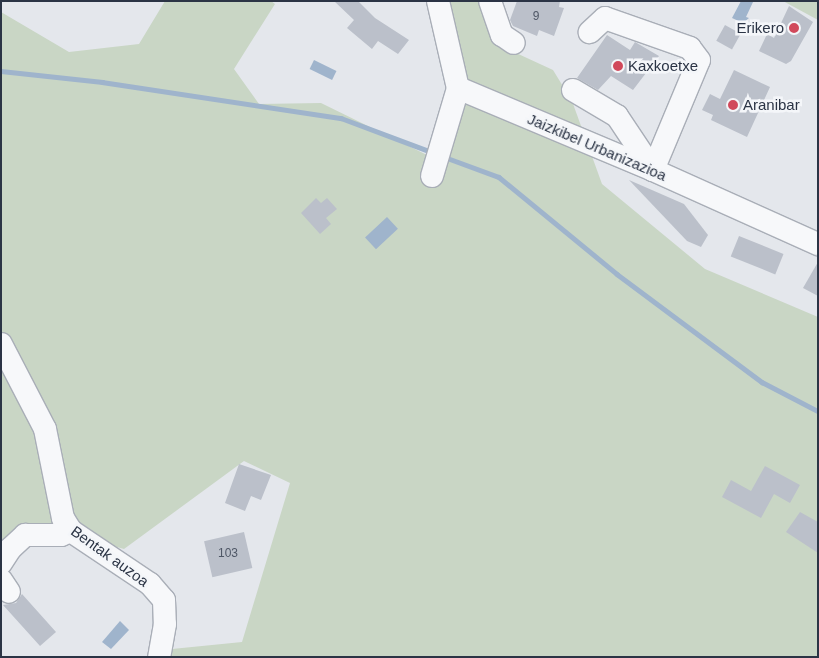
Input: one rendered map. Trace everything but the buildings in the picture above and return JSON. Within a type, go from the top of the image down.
[{"type":"street","points":[[432,176],[458,88],[438,1]]},
{"type":"street","points":[[490,1],[502,36],[514,43]]},
{"type":"street","points":[[590,32],[604,18],[690,48],[699,60],[653,170]]},
{"type":"street","name":"Jaizkibel Urbanizazioa","points":[[458,88],[818,241]]},
{"type":"street","points":[[573,90],[617,116],[653,170]]},
{"type":"street","name":"Bentak auzoa","points":[[1,344],[44,429],[62,518],[71,531],[150,584],[164,600],[165,624],[159,657]]},
{"type":"street","points":[[1,563],[10,549],[25,536],[43,533],[61,535],[71,531]]},
{"type":"green space","points":[[165,1],[271,1],[275,4],[234,69],[259,104],[321,103],[427,155],[458,88],[438,1],[486,1],[501,46],[553,70],[572,101],[602,184],[705,269],[818,317],[818,657],[158,657],[162,650],[242,642],[290,483],[244,461],[124,549],[39,525],[1,551],[1,12],[69,52],[139,44]]},
{"type":"green space","points":[[783,1],[818,1],[818,20]]},
{"type":"water","points":[[741,1],[753,2],[746,17],[749,18],[743,23],[732,18]]},
{"type":"water","points":[[314,60],[336,71],[332,80],[310,69]]},
{"type":"water","points":[[387,217],[398,229],[376,249],[365,237]]},
{"type":"water","points":[[120,621],[129,630],[111,649],[102,642]]},
{"type":"waterway","points":[[1,71],[102,82],[341,118],[426,150]]},
{"type":"waterway","points":[[450,159],[499,177],[617,274],[762,382],[818,411]]},
{"type":"place","name":"Erikero","points":[[794,28]]},
{"type":"place","name":"Kaxkoetxe","points":[[618,66]]},
{"type":"place","name":"Aranibar","points":[[733,105]]}]
